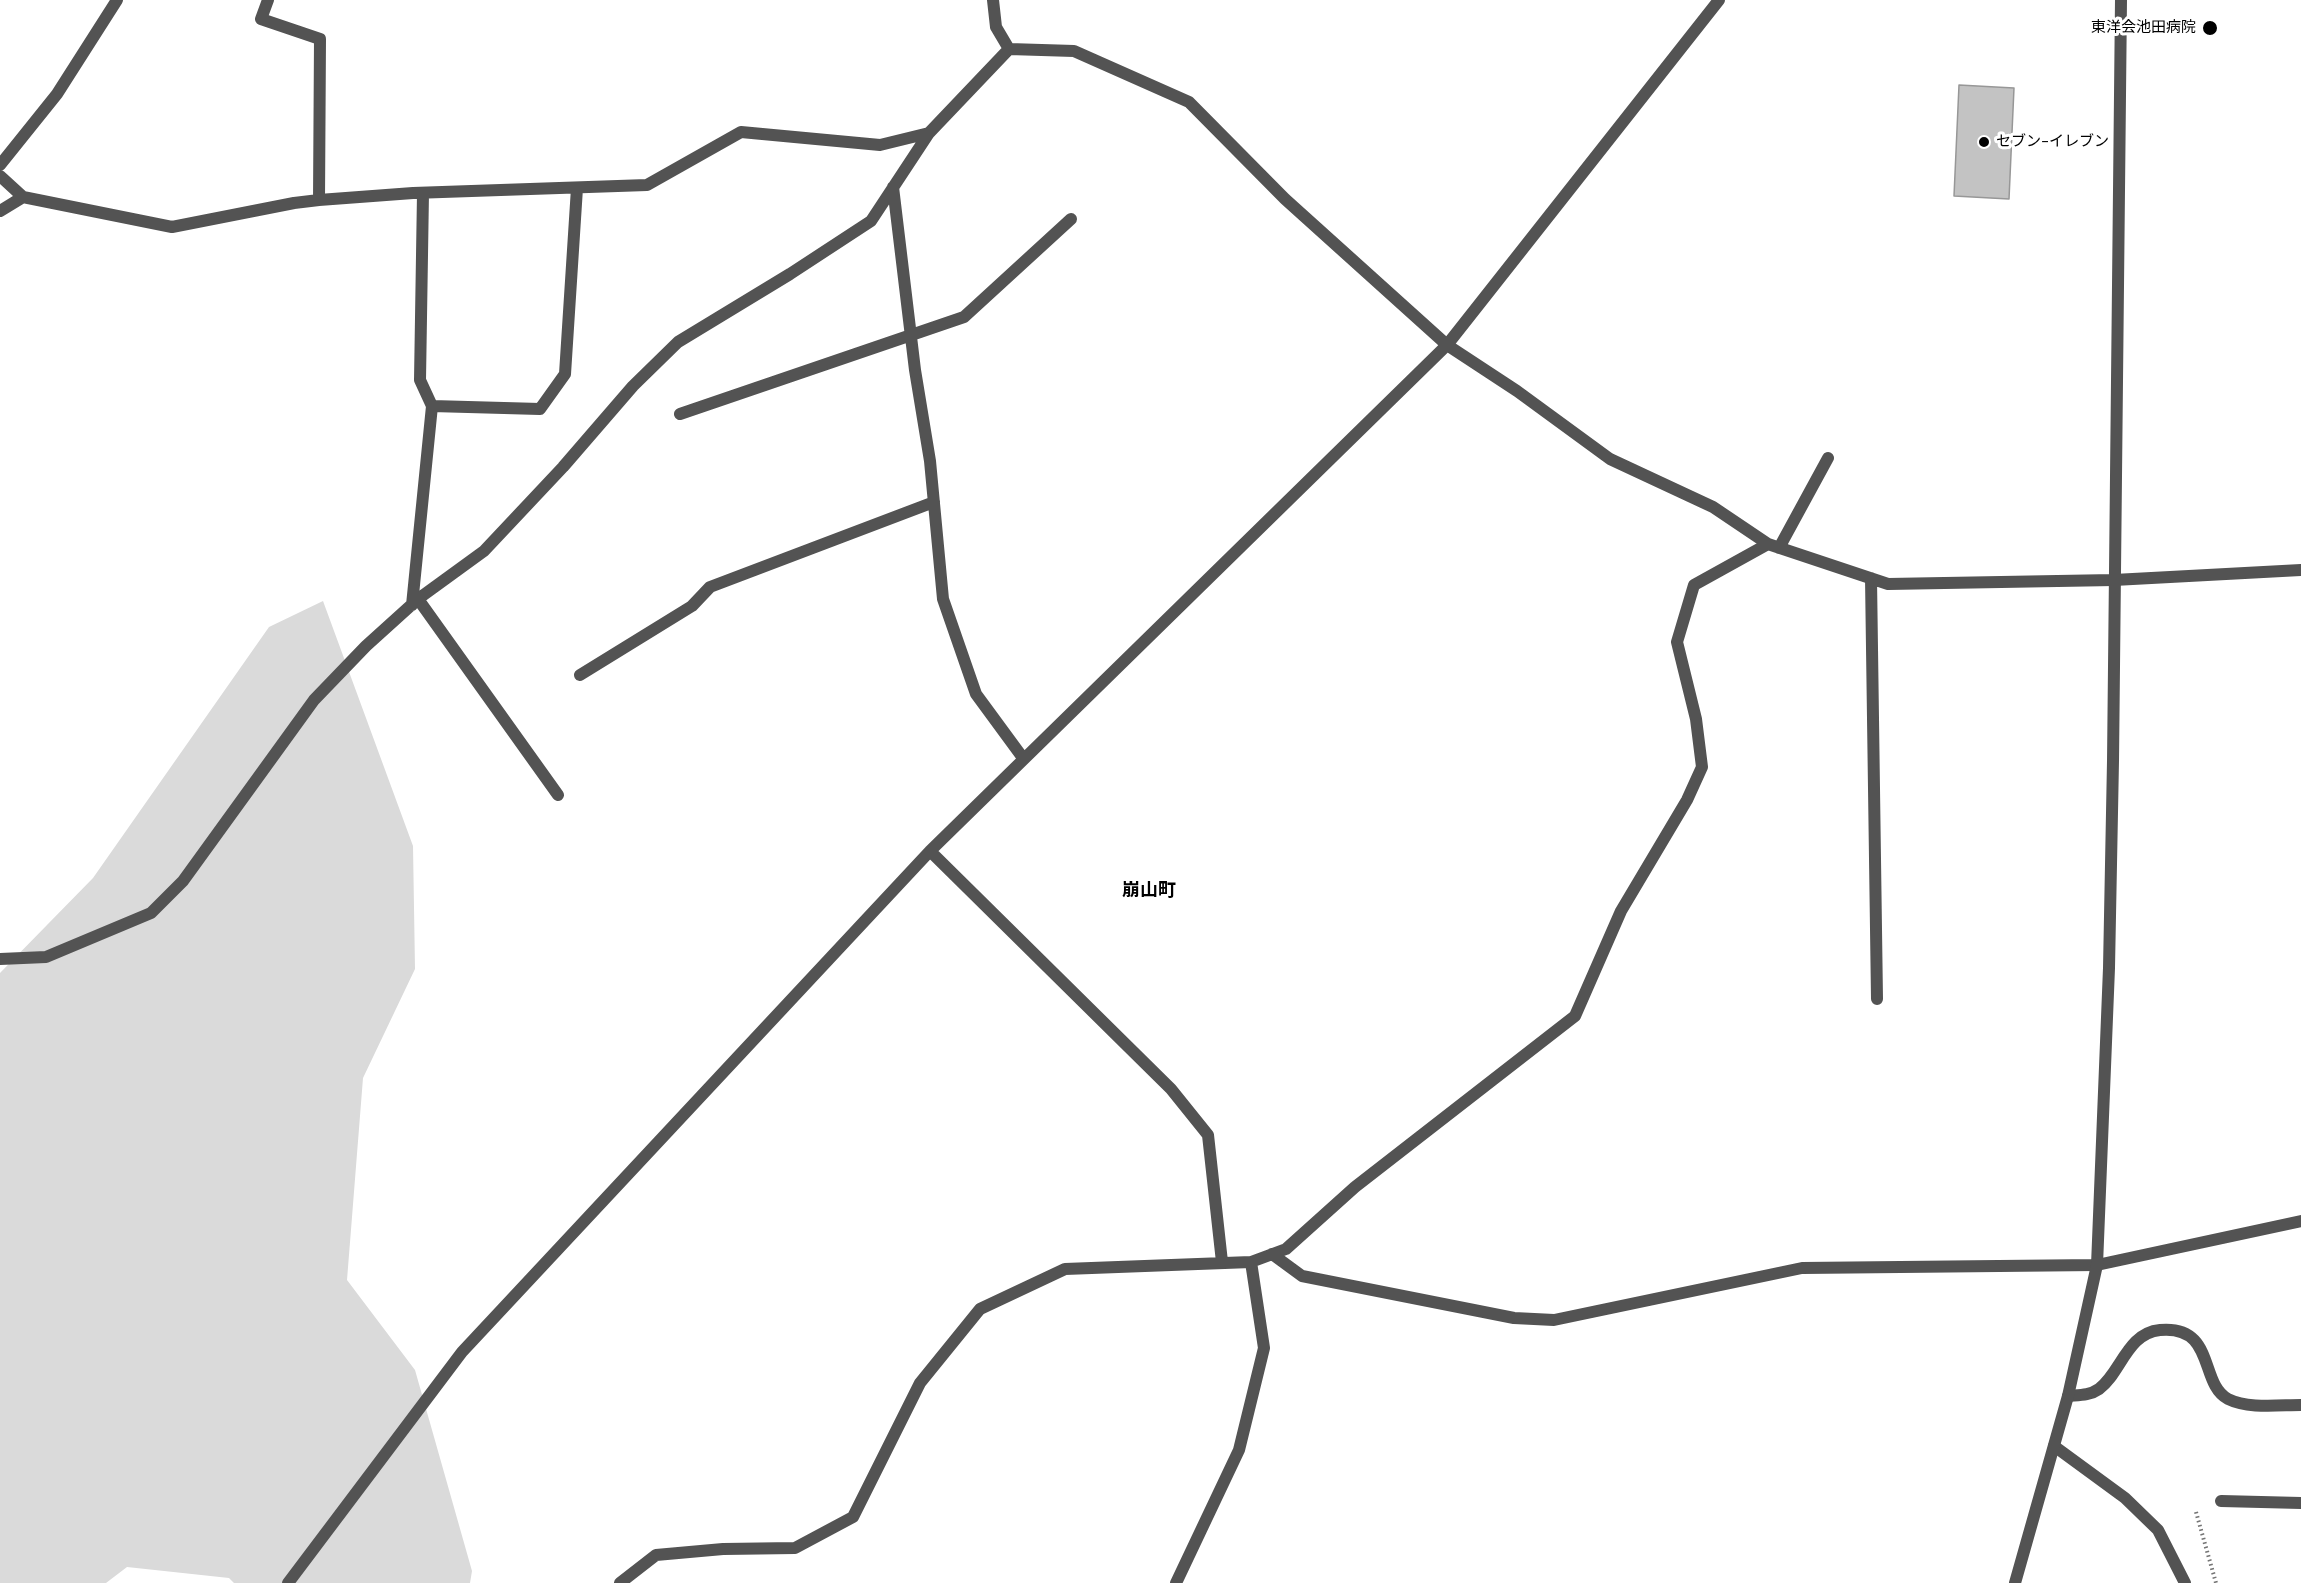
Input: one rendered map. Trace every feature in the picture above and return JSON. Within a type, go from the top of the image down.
[{"type":"street","points":[[0,165],[57,94],[117,0]]},
{"type":"street","points":[[268,0],[261,18],[320,39],[319,200]]},
{"type":"street","points":[[993,0],[996,27],[1009,49]]},
{"type":"street","points":[[288,1583],[462,1352],[930,851],[1447,345],[1719,0]]},
{"type":"street","points":[[2015,1583],[2068,1396],[2097,1265],[2109,945],[2121,0]]},
{"type":"street","points":[[0,958],[46,957],[151,913],[183,880],[314,700],[415,602],[484,551],[563,467],[633,386],[678,342],[790,274],[871,221],[929,133],[1009,49],[1074,51],[1189,102],[1285,199],[1447,345],[1610,459],[1713,507],[1773,546],[1888,584],[2114,580],[2301,570]]},
{"type":"street","points":[[0,176],[23,197],[172,227],[294,202],[423,193],[647,185],[741,132],[880,145],[929,133]]},
{"type":"street","points":[[893,187],[911,336],[930,461],[943,599],[976,694],[1023,758]]},
{"type":"street","points":[[432,406],[540,409],[565,374],[577,188]]},
{"type":"street","points":[[423,193],[420,380],[432,406],[415,602],[558,795]]},
{"type":"street","points":[[0,212],[23,197]]},
{"type":"street","points":[[680,414],[964,317],[1071,219]]},
{"type":"street","points":[[620,1583],[656,1555],[723,1549],[795,1548],[853,1517],[920,1383],[980,1309],[1065,1269],[1251,1262],[1286,1249],[1356,1187],[1575,1016],[1621,911],[1687,800],[1702,767],[1696,718],[1677,642],[1694,585],[1773,546],[1828,458]]},
{"type":"street","points":[[580,675],[692,606],[710,587],[934,502]]},
{"type":"street","points":[[1870,578],[1877,999]]},
{"type":"street","points":[[930,851],[1172,1089],[1209,1135],[1222,1262]]},
{"type":"street","points":[[1272,1254],[1302,1276],[1514,1318],[1554,1320],[1802,1268],[2097,1265],[2301,1221]]},
{"type":"street","points":[[1176,1583],[1239,1450],[1264,1348],[1251,1262]]},
{"type":"street","points":[[2068,1396],[2086,1395],[2099,1389],[2130,1347],[2144,1334],[2159,1330],[2177,1332],[2191,1338],[2204,1352],[2214,1385],[2226,1398],[2241,1404],[2301,1405]]},
{"type":"street","points":[[2054,1446],[2125,1498],[2158,1530],[2185,1583]]},
{"type":"street","points":[[2221,1501],[2301,1503]]},
{"type":"path","points":[[2195,1511],[2216,1583]]},
{"type":"shaded area","points":[[323,601],[413,846],[415,969],[363,1078],[347,1280],[415,1370],[472,1571],[470,1583],[234,1583],[229,1578],[127,1567],[106,1583],[0,1583],[0,973],[93,878],[269,627]]},
{"type":"building","name":"セブン-イレブン","points":[[1959,85],[2014,88],[2009,199],[1954,196]]},
{"type":"place","name":"東洋会池田病院","points":[[2210,28]]},
{"type":"place","name":"セブン-イレブン","points":[[1984,142]]},
{"type":"district","name":"崩山町","points":[[1149,891]]}]
